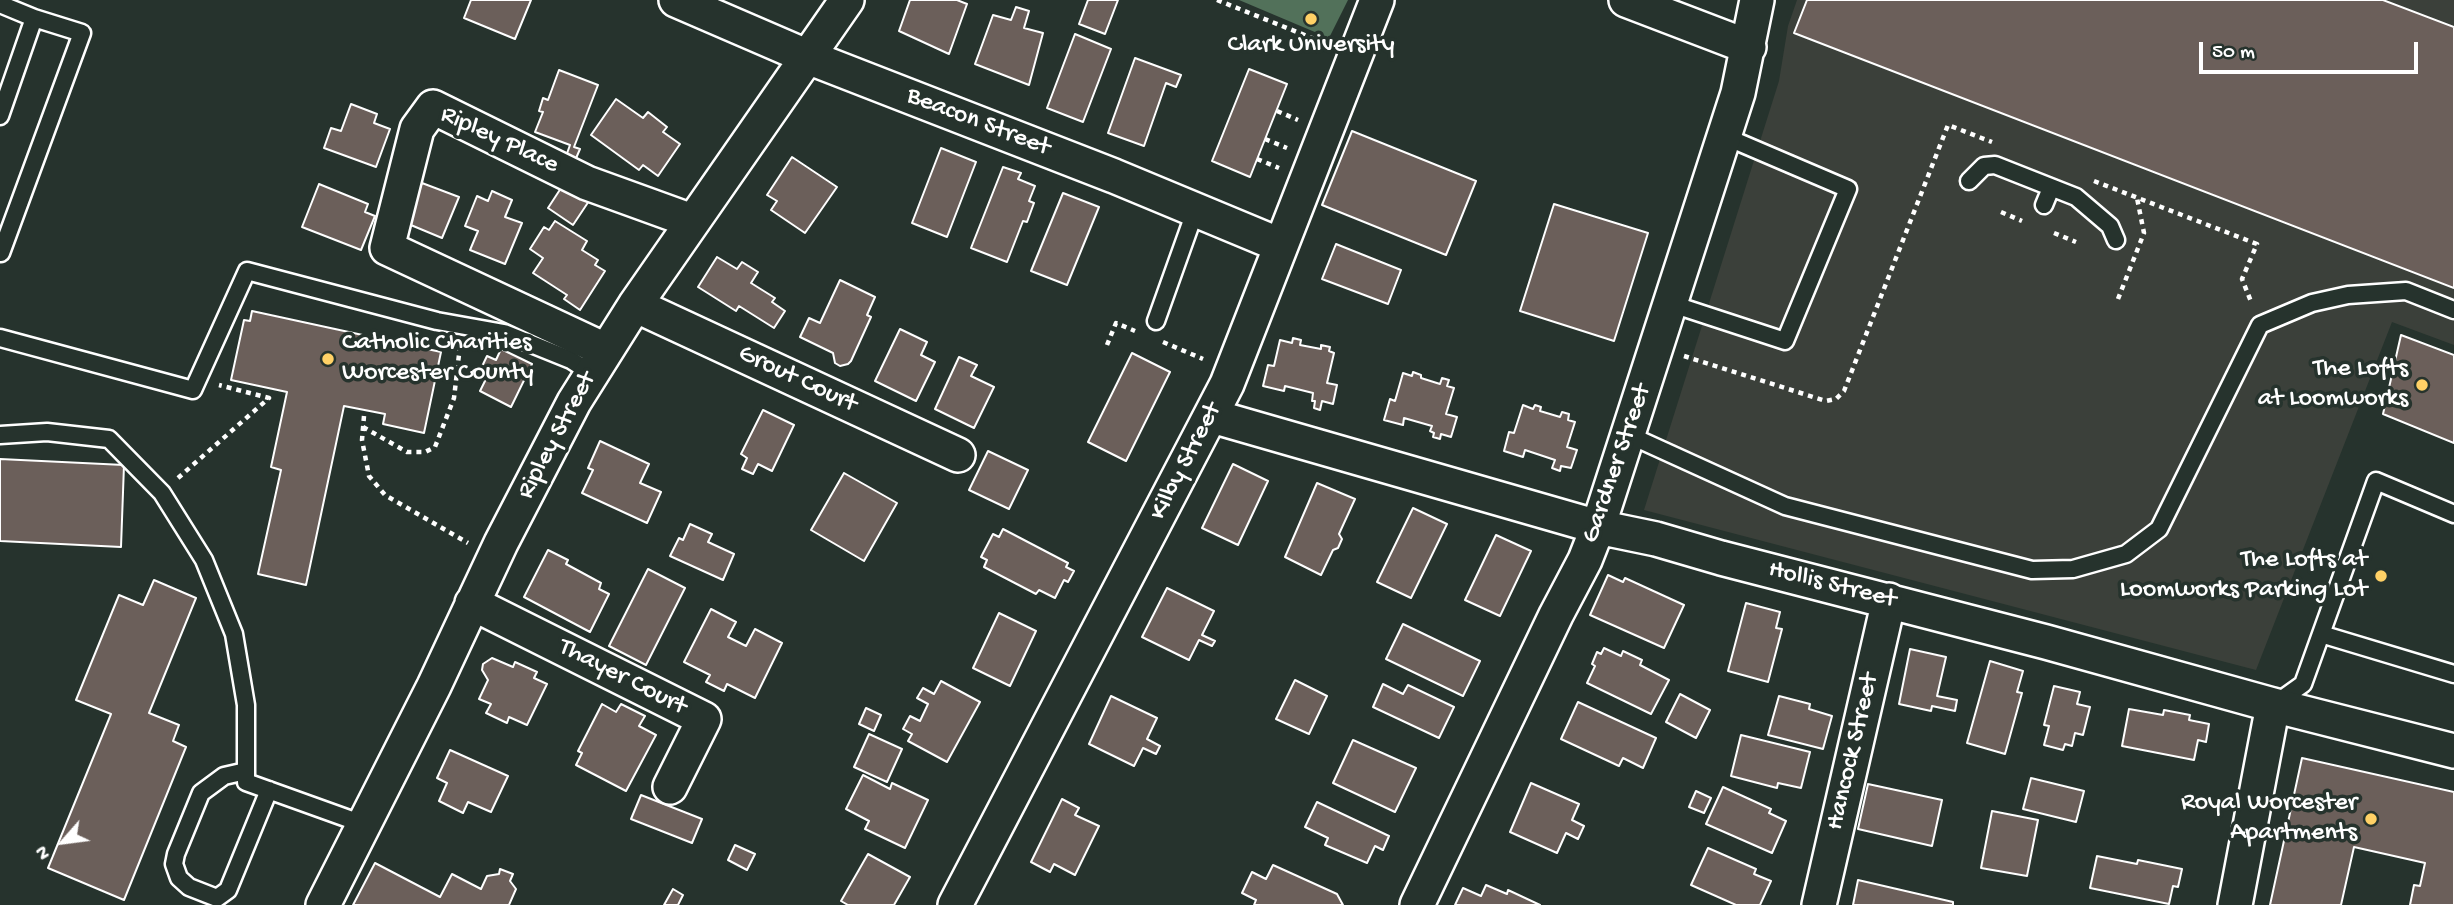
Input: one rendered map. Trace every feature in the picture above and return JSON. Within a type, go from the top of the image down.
[{"type":"street","name":"Beacon Street","points":[[676,0],[808,57],[1280,244]]},
{"type":"street","name":"Ripley Street","points":[[323,905],[574,402],[692,221],[847,0]]},
{"type":"street","name":"Kilby Street","points":[[955,905],[1227,384],[1377,0]]},
{"type":"street","points":[[1626,0],[1749,47]]},
{"type":"street","name":"Gardner Street","points":[[1417,905],[1550,627],[1586,560],[1672,304],[1724,136],[1749,47],[1757,0]]},
{"type":"street","name":"Ripley Place","points":[[598,362],[387,248],[417,129],[433,107],[587,183],[692,221]]},
{"type":"street","name":"Grout Court","points":[[635,305],[958,455]]},
{"type":"street","name":"Hollis Street","points":[[1212,416],[1598,527],[1656,539],[2454,751]]},
{"type":"street","name":"Hancock Street","points":[[1819,905],[1889,600]]},
{"type":"street","name":"Thayer Court","points":[[472,603],[704,719],[670,787]]},
{"type":"street","points":[[2235,905],[2273,705]]},
{"type":"lane","points":[[0,4],[82,33],[1,253]]},
{"type":"lane","points":[[0,116],[34,18]]},
{"type":"lane","points":[[1672,304],[1785,341],[1848,189],[1724,136]]},
{"type":"lane","points":[[1969,181],[1984,166],[1995,165],[2076,197],[2110,226],[2116,240]]},
{"type":"lane","points":[[2044,205],[2051,188]]},
{"type":"lane","points":[[1156,321],[1196,209]]},
{"type":"lane","points":[[0,338],[193,390],[247,271],[462,326],[504,333],[571,360],[598,362]]},
{"type":"lane","points":[[1629,435],[1785,506],[2032,570],[2073,569],[2126,554],[2159,529],[2260,325],[2312,303],[2348,295],[2406,291],[2454,310]]},
{"type":"lane","points":[[0,435],[47,432],[109,439],[162,493],[204,560],[234,634],[246,705],[246,782],[363,824]]},
{"type":"lane","points":[[2273,705],[2303,684],[2376,481],[2454,514]]},
{"type":"lane","points":[[2321,634],[2454,674]]},
{"type":"lane","points":[[246,771],[224,776],[201,793],[176,855],[174,864],[178,878],[189,887],[217,898],[228,891],[269,790]]},
{"type":"path","points":[[1217,0],[1331,46]]},
{"type":"path","points":[[1277,111],[1304,123]]},
{"type":"path","points":[[1683,356],[1826,401],[1836,399],[1844,391],[1948,125],[1998,144]]},
{"type":"path","points":[[1265,139],[1293,151]]},
{"type":"path","points":[[1257,159],[1285,170]]},
{"type":"path","points":[[2087,178],[2257,244],[2242,279]]},
{"type":"path","points":[[2001,212],[2022,221]]},
{"type":"path","points":[[2054,233],[2076,242]]},
{"type":"path","points":[[363,427],[408,452],[425,452],[435,447],[454,398],[462,326]]},
{"type":"path","points":[[162,493],[269,398],[198,379]]},
{"type":"path","points":[[364,416],[362,440],[369,476],[385,495],[475,547]]},
{"type":"shaded area","points":[[1797,0],[2454,0],[2454,345],[2392,322],[2256,670],[1644,510],[1779,81],[1788,26]]},
{"type":"green space","name":"Clark University","points":[[1239,0],[1348,0],[1329,38]]},
{"type":"building","points":[[471,0],[531,0],[515,39],[464,18]]},
{"type":"building","points":[[910,0],[957,0],[967,4],[949,54],[899,31]]},
{"type":"building","points":[[1088,0],[1118,0],[1105,34],[1079,24]]},
{"type":"building","points":[[1807,0],[2383,0],[2454,27],[2454,288],[1794,33]]},
{"type":"building","points":[[1016,7],[1029,11],[1024,28],[1043,33],[1029,85],[975,64],[993,15],[1011,20]]},
{"type":"building","points":[[1075,34],[1111,49],[1083,122],[1047,108]]},
{"type":"building","points":[[1135,58],[1181,75],[1176,87],[1166,83],[1144,146],[1108,133]]},
{"type":"building","points":[[1249,69],[1287,84],[1250,177],[1212,161]]},
{"type":"building","points":[[559,70],[598,85],[574,147],[580,149],[574,163],[565,159],[570,145],[535,132],[543,112],[539,111],[543,98],[548,100]]},
{"type":"building","points":[[616,99],[643,118],[648,112],[667,127],[663,132],[680,144],[658,176],[643,165],[639,170],[591,135]]},
{"type":"building","points":[[351,104],[377,114],[374,123],[390,129],[376,167],[324,148],[331,128],[341,131]]},
{"type":"building","points":[[1352,131],[1476,181],[1446,255],[1322,205]]},
{"type":"building","points":[[941,148],[976,162],[947,237],[912,223]]},
{"type":"building","points":[[792,157],[837,187],[805,233],[771,210],[777,201],[767,195]]},
{"type":"building","points":[[1003,167],[1021,173],[1018,179],[1035,186],[1029,201],[1034,203],[1027,222],[1023,221],[1007,262],[971,248]]},
{"type":"building","points":[[422,183],[459,197],[442,238],[406,223]]},
{"type":"building","points":[[319,184],[368,204],[365,212],[375,216],[361,250],[302,227]]},
{"type":"building","points":[[563,185],[589,201],[573,225],[548,208]]},
{"type":"building","points":[[492,191],[512,200],[505,217],[522,223],[505,264],[470,250],[478,231],[465,226],[477,196],[488,201]]},
{"type":"building","points":[[1063,193],[1099,207],[1067,285],[1031,271]]},
{"type":"building","points":[[1554,204],[1648,233],[1614,341],[1520,311]]},
{"type":"building","points":[[555,221],[587,241],[582,250],[598,260],[595,265],[605,271],[580,310],[564,299],[567,295],[533,273],[543,258],[530,249],[544,227],[549,230]]},
{"type":"building","points":[[1336,244],[1401,270],[1388,304],[1322,279]]},
{"type":"building","points":[[717,257],[737,269],[742,262],[758,272],[751,283],[775,298],[772,302],[785,311],[774,328],[739,306],[736,311],[698,287]]},
{"type":"building","points":[[840,280],[875,297],[867,315],[871,317],[851,361],[840,366],[835,363],[833,353],[800,337],[809,318],[820,323]]},
{"type":"building","points":[[252,311],[441,352],[424,433],[383,424],[385,414],[344,406],[306,585],[258,574],[281,470],[271,467],[287,392],[231,380],[244,320],[250,321]]},
{"type":"building","points":[[900,329],[927,342],[921,355],[935,362],[916,401],[875,381]]},
{"type":"building","name":"The Lofts at Loomworks","points":[[2401,335],[2454,355],[2454,443],[2383,414]]},
{"type":"building","points":[[1293,338],[1301,340],[1300,345],[1321,349],[1321,345],[1330,347],[1329,351],[1334,353],[1327,383],[1337,385],[1333,404],[1322,401],[1320,410],[1314,408],[1313,393],[1285,386],[1284,391],[1263,386],[1268,365],[1274,366],[1280,340],[1292,343]]},
{"type":"building","points":[[501,349],[532,364],[511,407],[480,391],[485,381],[477,377],[487,356],[496,360]]},
{"type":"building","points":[[1132,353],[1170,372],[1126,461],[1088,442]]},
{"type":"building","points":[[959,357],[977,365],[971,376],[994,387],[974,428],[935,409]]},
{"type":"building","points":[[1413,372],[1421,375],[1421,378],[1440,384],[1442,378],[1449,380],[1447,386],[1454,388],[1446,414],[1457,417],[1451,437],[1441,434],[1440,439],[1433,437],[1434,433],[1430,431],[1432,426],[1404,418],[1403,425],[1384,420],[1390,399],[1395,401],[1403,373],[1412,376]]},
{"type":"building","points":[[1523,405],[1533,409],[1535,405],[1541,407],[1540,411],[1560,417],[1562,412],[1569,414],[1568,420],[1575,422],[1567,447],[1577,450],[1571,468],[1561,466],[1560,471],[1552,468],[1555,460],[1525,450],[1523,457],[1504,451],[1509,432],[1514,433]]},
{"type":"building","points":[[763,410],[794,425],[772,471],[758,464],[753,474],[742,469],[747,458],[741,454]]},
{"type":"building","points":[[600,441],[649,464],[640,483],[661,492],[647,523],[582,493],[593,470],[588,468]]},
{"type":"building","points":[[988,451],[1028,470],[1009,509],[969,490]]},
{"type":"building","points":[[0,459],[124,465],[121,547],[0,541]]},
{"type":"building","points":[[1233,464],[1268,481],[1238,545],[1202,528]]},
{"type":"building","points":[[844,473],[897,503],[864,561],[811,530]]},
{"type":"building","points":[[1317,483],[1355,499],[1339,534],[1342,539],[1338,548],[1333,550],[1321,575],[1285,557]]},
{"type":"building","points":[[1413,508],[1447,524],[1411,598],[1377,582]]},
{"type":"building","points":[[690,524],[712,534],[708,542],[734,554],[723,580],[670,556],[679,538],[683,540]]},
{"type":"building","points":[[1003,529],[1068,563],[1066,567],[1074,571],[1068,582],[1064,580],[1055,598],[1039,590],[1036,594],[984,567],[987,560],[981,557],[993,534],[999,537]]},
{"type":"building","points":[[1496,535],[1531,551],[1500,616],[1465,600]]},
{"type":"building","points":[[548,550],[568,560],[566,564],[601,583],[599,589],[609,594],[590,632],[524,597]]},
{"type":"building","points":[[648,569],[685,588],[646,665],[609,646]]},
{"type":"building","points":[[1608,575],[1623,582],[1625,578],[1684,605],[1664,648],[1590,615]]},
{"type":"building","points":[[154,580],[196,598],[149,713],[179,725],[173,741],[186,747],[124,900],[48,868],[111,714],[76,700],[119,595],[143,605]]},
{"type":"building","points":[[1167,588],[1214,611],[1202,635],[1215,641],[1212,646],[1199,640],[1189,660],[1142,637]]},
{"type":"building","points":[[1746,603],[1780,612],[1776,628],[1782,629],[1768,682],[1728,671]]},
{"type":"building","points":[[711,609],[736,622],[728,637],[746,646],[755,629],[782,643],[755,698],[727,684],[724,691],[706,682],[710,675],[684,662]]},
{"type":"building","points":[[999,613],[1036,631],[1010,686],[973,668]]},
{"type":"building","points":[[1403,624],[1480,661],[1463,696],[1386,659]]},
{"type":"building","points":[[1604,648],[1621,656],[1623,651],[1642,660],[1640,665],[1669,680],[1651,714],[1587,683],[1595,666],[1592,664],[1597,652],[1601,654]]},
{"type":"building","points":[[1910,649],[1946,657],[1937,696],[1957,700],[1955,711],[1932,706],[1931,711],[1899,704]]},
{"type":"building","points":[[492,658],[513,667],[515,662],[537,672],[534,678],[547,684],[527,725],[509,717],[507,723],[486,713],[491,704],[479,699],[488,680],[482,670],[483,664]]},
{"type":"building","points":[[1990,661],[2023,671],[2017,692],[2022,693],[2005,754],[1967,743]]},
{"type":"building","points":[[1295,680],[1327,696],[1309,734],[1276,719]]},
{"type":"building","points":[[941,681],[980,702],[947,762],[908,741],[912,734],[903,729],[910,716],[920,721],[928,704],[917,698],[923,688],[934,694]]},
{"type":"building","points":[[1383,684],[1403,694],[1408,685],[1454,707],[1439,738],[1373,707]]},
{"type":"building","points":[[2054,686],[2080,692],[2077,704],[2090,707],[2083,735],[2075,733],[2072,746],[2065,744],[2063,750],[2044,745],[2049,726],[2044,725]]},
{"type":"building","points":[[1680,694],[1710,710],[1696,738],[1666,722]]},
{"type":"building","points":[[1111,696],[1157,718],[1147,739],[1160,746],[1156,754],[1143,748],[1134,766],[1089,744]]},
{"type":"building","points":[[1779,696],[1810,704],[1809,709],[1832,716],[1823,749],[1768,735]]},
{"type":"building","points":[[1578,702],[1656,738],[1643,768],[1623,758],[1619,766],[1561,739]]},
{"type":"building","points":[[602,704],[616,712],[621,704],[645,716],[639,726],[656,735],[626,791],[576,765],[582,753],[578,751]]},
{"type":"building","points":[[866,708],[881,715],[874,731],[859,724]]},
{"type":"building","points":[[2129,709],[2163,715],[2164,710],[2190,715],[2189,720],[2209,724],[2206,742],[2198,740],[2194,760],[2122,746]]},
{"type":"building","points":[[869,734],[902,749],[887,782],[854,767]]},
{"type":"building","points":[[1741,735],[1810,752],[1801,788],[1778,783],[1777,788],[1731,776]]},
{"type":"building","points":[[1353,740],[1416,768],[1395,812],[1333,783]]},
{"type":"building","points":[[450,750],[508,776],[491,812],[468,802],[463,813],[439,801],[447,783],[437,778]]},
{"type":"building","name":"Royal Worcester Apartments","points":[[2302,758],[2454,792],[2454,905],[2410,905],[2414,885],[2420,886],[2425,863],[2354,847],[2341,905],[2270,905]]},
{"type":"building","points":[[863,775],[890,789],[892,783],[928,800],[905,848],[865,829],[869,821],[846,809]]},
{"type":"building","points":[[2031,778],[2084,791],[2076,822],[2023,809]]},
{"type":"building","points":[[1531,783],[1579,804],[1572,820],[1584,826],[1578,839],[1566,833],[1557,853],[1510,832]]},
{"type":"building","points":[[1868,784],[1942,800],[1932,846],[1858,829]]},
{"type":"building","points":[[1723,787],[1771,809],[1769,813],[1786,821],[1772,853],[1706,824]]},
{"type":"building","points":[[1696,791],[1711,798],[1704,813],[1689,807]]},
{"type":"building","points":[[641,795],[702,819],[692,843],[631,819]]},
{"type":"building","points":[[1062,799],[1079,808],[1075,815],[1099,826],[1075,875],[1054,864],[1050,872],[1031,862]]},
{"type":"building","points":[[1317,802],[1389,836],[1383,850],[1375,846],[1367,863],[1325,845],[1328,838],[1305,827]]},
{"type":"building","points":[[1992,811],[2038,820],[2027,876],[1981,868]]},
{"type":"building","points":[[735,845],[755,854],[747,870],[728,860]]},
{"type":"building","points":[[1708,848],[1756,869],[1754,874],[1771,881],[1760,905],[1736,905],[1691,885]]},
{"type":"building","points":[[868,854],[910,877],[894,905],[848,905],[841,901]]},
{"type":"building","points":[[2097,856],[2137,864],[2138,860],[2182,869],[2178,887],[2173,886],[2169,904],[2090,888]]},
{"type":"building","points":[[375,863],[440,897],[452,874],[481,889],[487,876],[499,874],[500,869],[513,874],[510,881],[516,889],[509,905],[353,905]]},
{"type":"building","points":[[1273,865],[1337,894],[1343,905],[1254,905],[1256,900],[1242,893],[1252,872],[1266,879]]},
{"type":"building","points":[[1858,880],[1953,902],[1953,905],[1853,905]]},
{"type":"building","points":[[1486,885],[1507,894],[1508,890],[1540,905],[1455,905],[1463,888],[1481,896]]},
{"type":"building","points":[[673,889],[683,895],[678,905],[664,905]]},
{"type":"place","name":"Clark University","points":[[1311,19]]},
{"type":"place","name":"Catholic Charities Worcester County","points":[[328,359]]},
{"type":"place","name":"The Lofts at Loomworks","points":[[2422,385]]},
{"type":"place","name":"The Lofts at Loomworks Parking Lot","points":[[2381,576]]},
{"type":"place","name":"Royal Worcester Apartments","points":[[2371,819]]}]
